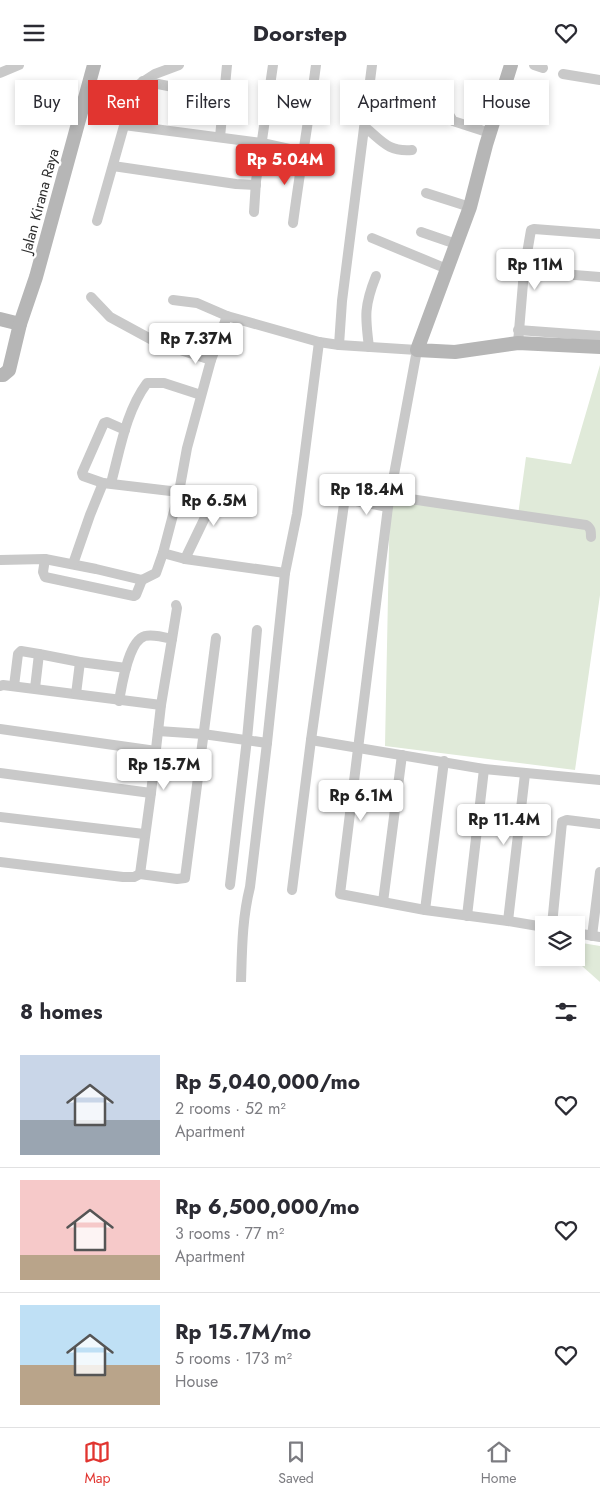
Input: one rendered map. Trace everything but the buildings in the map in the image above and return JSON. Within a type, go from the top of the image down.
[{"type":"street","points":[[0,73],[19,65]]},
{"type":"street","name":"Jalan Kirana Raya","points":[[0,375],[9,370],[20,324],[36,277],[94,65]]},
{"type":"street","points":[[145,80],[179,65]]},
{"type":"street","points":[[225,80],[226,65]]},
{"type":"street","points":[[254,212],[273,65]]},
{"type":"street","points":[[293,223],[303,152],[308,132],[316,65]]},
{"type":"street","points":[[371,80],[372,65]]},
{"type":"street","points":[[511,65],[470,207],[417,350],[389,502],[340,894],[425,910],[535,926]]},
{"type":"street","points":[[563,74],[600,80]]},
{"type":"street","points":[[454,121],[490,133]]},
{"type":"street","points":[[97,221],[124,125],[262,143],[303,152]]},
{"type":"street","points":[[220,137],[221,125]]},
{"type":"street","points":[[365,127],[390,147],[403,151],[412,150]]},
{"type":"street","points":[[339,345],[342,301],[365,127]]},
{"type":"street","points":[[113,166],[236,184],[256,185]]},
{"type":"street","points":[[426,193],[470,207]]},
{"type":"street","points":[[518,337],[530,230],[600,234]]},
{"type":"street","points":[[421,233],[456,244]]},
{"type":"street","points":[[372,238],[447,269]]},
{"type":"street","points":[[524,271],[600,277]]},
{"type":"street","points":[[369,347],[366,305],[376,277]]},
{"type":"street","points":[[91,297],[110,317],[156,341],[211,360]]},
{"type":"street","points":[[173,300],[197,303],[227,316],[339,345],[455,352],[518,337],[600,336]]},
{"type":"street","points":[[0,560],[45,559],[142,580],[156,573],[180,492],[187,448],[211,360],[227,316]]},
{"type":"street","points":[[0,319],[20,324]]},
{"type":"street","points":[[518,337],[600,347]]},
{"type":"street","points":[[241,982],[242,937],[250,887],[267,743],[284,573],[297,514],[319,341]]},
{"type":"street","points":[[73,564],[90,515],[107,483],[125,430],[140,394],[147,383],[164,383],[202,395]]},
{"type":"street","points":[[125,430],[107,422],[104,423],[82,473],[83,476],[107,483],[180,492]]},
{"type":"street","points":[[185,559],[211,505],[214,502],[229,504],[235,499]]},
{"type":"street","points":[[292,890],[311,740],[344,504],[346,501],[389,502],[586,525],[590,527],[591,537]]},
{"type":"street","points":[[163,553],[185,559],[284,573]]},
{"type":"street","points":[[45,559],[43,572],[45,577],[91,587],[134,596],[142,580]]},
{"type":"street","points":[[91,587],[96,569]]},
{"type":"street","points":[[140,874],[144,835],[152,793],[161,705],[176,605]]},
{"type":"street","points":[[230,885],[247,739],[257,629]]},
{"type":"street","points":[[119,701],[126,668],[132,649],[137,641],[144,636],[151,635],[172,639]]},
{"type":"street","points":[[0,862],[123,877],[134,877],[140,874],[185,878],[216,638]]},
{"type":"street","points":[[14,686],[18,654],[22,651],[126,668]]},
{"type":"street","points":[[34,688],[39,653]]},
{"type":"street","points":[[76,694],[80,662]]},
{"type":"street","points":[[0,686],[34,688],[119,701],[161,705]]},
{"type":"street","points":[[0,729],[156,751]]},
{"type":"street","points":[[158,731],[247,739],[267,743]]},
{"type":"street","points":[[311,740],[484,769],[600,780]]},
{"type":"street","points":[[383,902],[402,755]]},
{"type":"street","points":[[425,910],[444,761]]},
{"type":"street","points":[[467,916],[484,769]]},
{"type":"street","points":[[0,773],[152,793]]},
{"type":"street","points":[[508,921],[525,774]]},
{"type":"street","points":[[0,817],[144,835]]},
{"type":"street","points":[[553,916],[562,822],[567,820],[600,824]]},
{"type":"street","points":[[596,936],[600,872]]},
{"type":"green space","points":[[600,365],[600,595],[575,770],[385,746],[390,496],[518,515],[526,457],[571,464]]},
{"type":"green space","points":[[585,944],[600,946],[600,982],[582,966],[585,966]]}]
